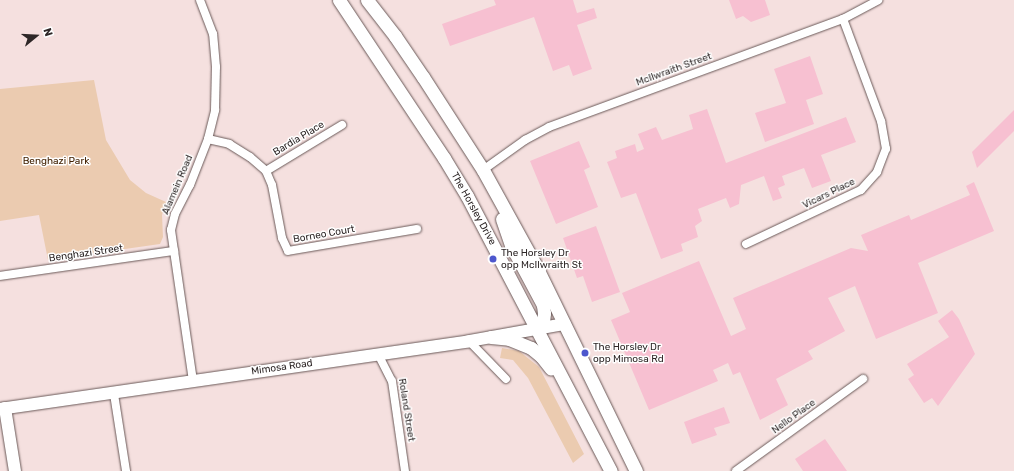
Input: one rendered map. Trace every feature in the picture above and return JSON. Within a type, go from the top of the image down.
[{"type":"main road","name":"The Horsley Drive","points":[[339,0],[456,177],[611,471]]},
{"type":"main road","points":[[367,0],[419,71],[483,170],[537,268],[636,471]]},
{"type":"main road","points":[[483,170],[511,245],[542,306],[544,314],[543,323],[537,330]]},
{"type":"main road","name":"Mimosa Road","points":[[3,409],[469,341],[564,324]]},
{"type":"main road","points":[[491,337],[509,339],[520,343],[531,348],[541,356],[548,363],[564,396],[593,436]]},
{"type":"main road","points":[[3,409],[15,471]]},
{"type":"street","name":"Alamein Road","points":[[193,381],[171,230],[175,214],[190,185],[208,139],[214,110],[216,67],[213,34],[200,0]]},
{"type":"street","name":"McIlwraith Street","points":[[483,170],[525,140],[549,127],[843,19],[878,0]]},
{"type":"street","name":"Vicars Place","points":[[746,244],[861,190],[877,172],[886,149],[881,120],[843,19]]},
{"type":"street","name":"Bardia Place","points":[[266,171],[342,125]]},
{"type":"street","name":"Borneo Court","points":[[208,139],[229,144],[250,157],[266,171],[272,185],[282,238],[288,251],[417,229]]},
{"type":"street","name":"Benghazi Street","points":[[0,276],[174,251]]},
{"type":"street","points":[[469,341],[506,379]]},
{"type":"street","name":"Roland Street","points":[[378,354],[392,381],[405,471]]},
{"type":"street","name":"Nello Place","points":[[736,471],[863,379]]},
{"type":"street","points":[[114,394],[126,471]]},
{"type":"green space","name":"Benghazi Park","points":[[94,80],[106,140],[130,180],[146,193],[166,202],[162,215],[163,237],[160,244],[48,260],[39,215],[0,221],[0,89]]},
{"type":"green space","points":[[502,348],[519,351],[539,367],[584,454],[573,463],[528,378],[513,360],[500,358]]},
{"type":"building","points":[[494,0],[573,0],[577,13],[594,8],[597,18],[577,25],[592,69],[573,76],[569,65],[553,71],[534,17],[450,46],[442,24],[496,5]]},
{"type":"building","points":[[729,0],[765,0],[770,15],[751,22],[743,16],[736,19]]},
{"type":"building","points":[[810,56],[823,94],[806,100],[814,124],[765,142],[755,113],[786,103],[774,69]]},
{"type":"building","points":[[707,109],[726,163],[846,117],[856,142],[821,155],[831,181],[812,188],[804,168],[782,176],[785,185],[778,188],[782,198],[773,201],[764,176],[741,185],[739,204],[730,208],[726,198],[698,209],[702,221],[695,226],[698,237],[681,244],[683,251],[661,259],[636,193],[621,198],[607,162],[617,158],[615,151],[635,144],[637,152],[644,149],[638,134],[656,127],[662,140],[693,129],[689,115]]},
{"type":"building","points":[[1014,110],[1014,131],[977,168],[972,152]]},
{"type":"building","points":[[579,141],[590,167],[584,170],[598,207],[556,224],[530,161]]},
{"type":"building","points":[[974,182],[994,231],[918,263],[938,313],[876,339],[855,286],[828,298],[845,331],[808,351],[813,359],[776,379],[788,405],[760,420],[740,372],[733,375],[728,363],[713,370],[718,381],[649,410],[611,320],[630,312],[622,293],[699,261],[731,336],[746,329],[733,298],[851,248],[868,251],[861,235],[909,215],[911,220],[970,195],[966,186]]},
{"type":"building","points":[[596,226],[620,292],[592,302],[583,276],[577,278],[563,238]]},
{"type":"building","points":[[952,310],[959,319],[975,354],[938,406],[932,398],[924,403],[908,379],[914,375],[907,364],[949,337],[938,321]]},
{"type":"building","points":[[724,407],[730,423],[714,428],[717,435],[692,444],[684,422]]},
{"type":"building","points":[[825,439],[847,471],[803,471],[795,459]]},
{"type":"place","name":"The Horsley Dr opp McIlwraith St","points":[[493,259]]},
{"type":"place","name":"The Horsley Dr opp Mimosa Rd","points":[[585,353]]}]
